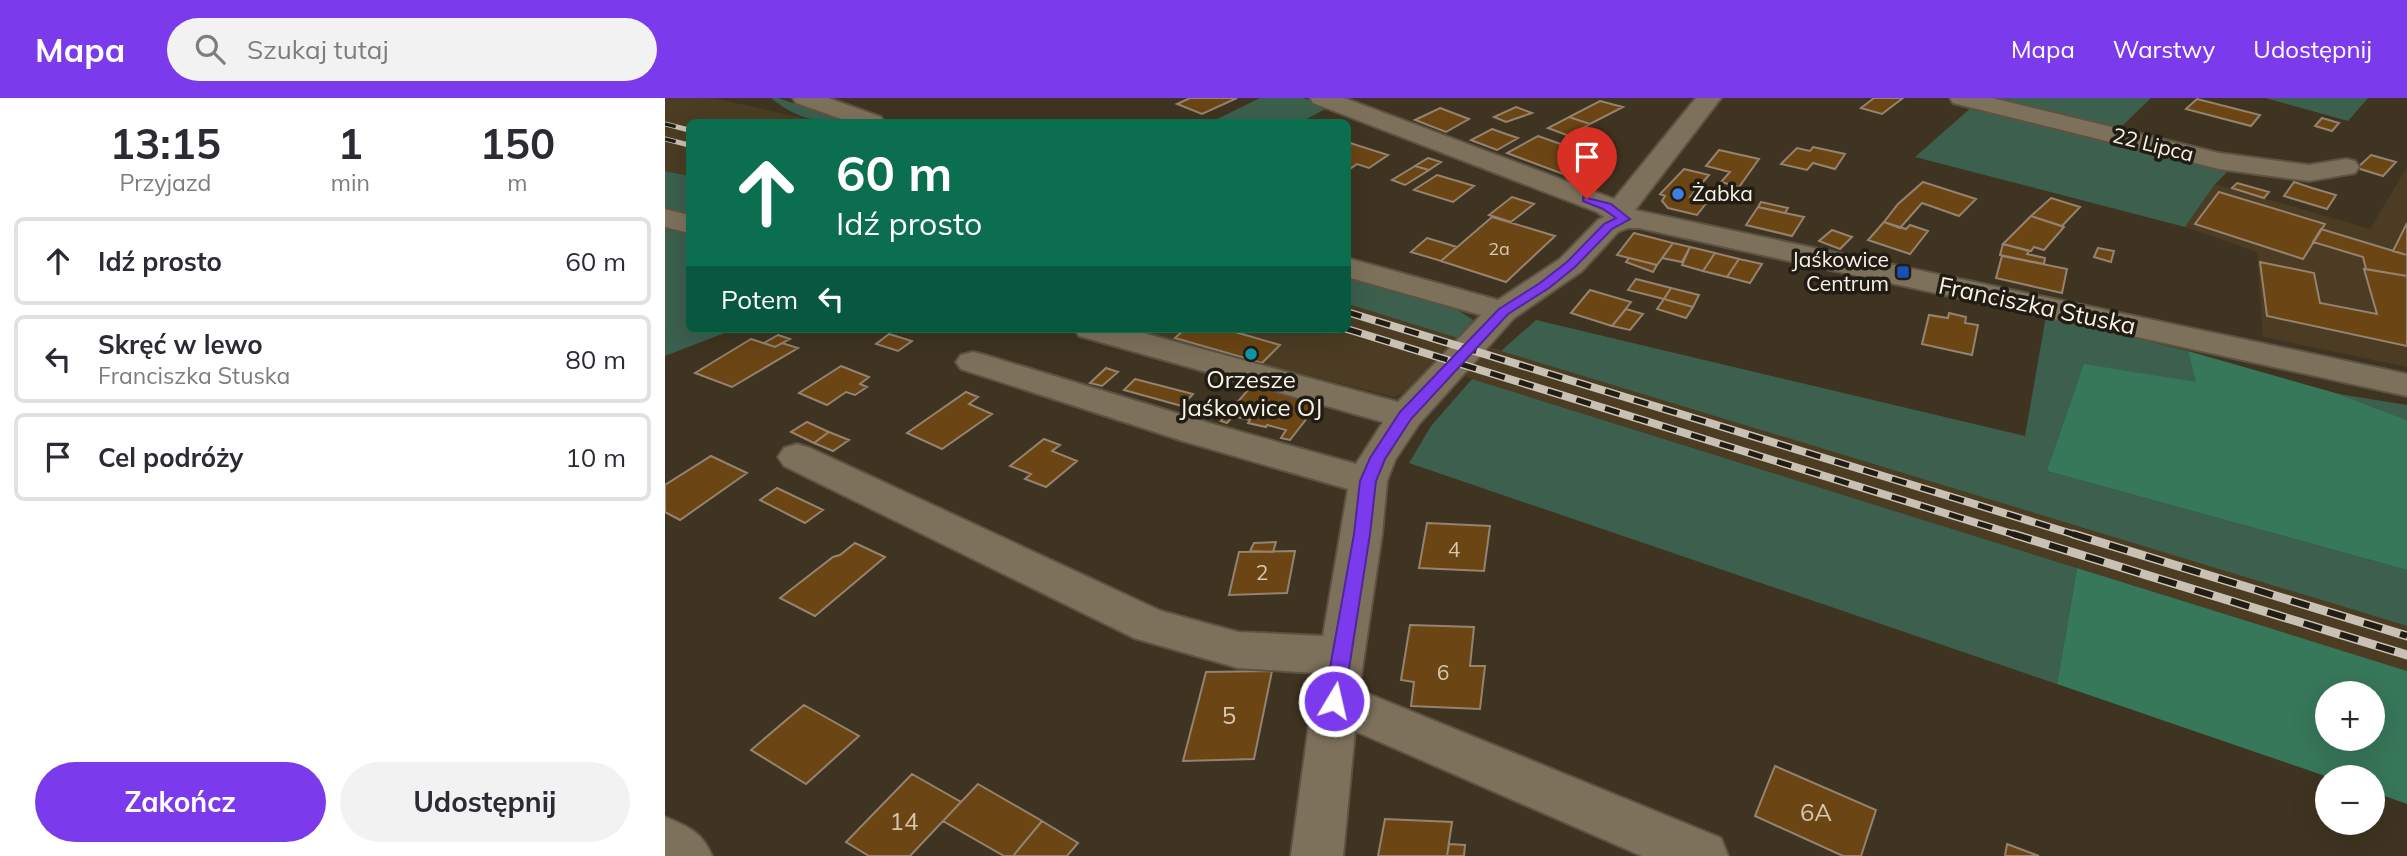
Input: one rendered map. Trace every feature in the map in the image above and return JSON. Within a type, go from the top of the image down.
[{"type":"street","points":[[805,98],[864,119]]},
{"type":"street","points":[[1322,98],[1607,206],[1624,219]]},
{"type":"street","points":[[1624,219],[1621,210],[1624,204],[1709,98]]},
{"type":"street","name":"22 Lipca","points":[[1962,98],[2218,161],[2309,173],[2346,167]]},
{"type":"street","points":[[665,218],[686,223]]},
{"type":"street","points":[[1317,856],[1337,678],[1362,534],[1368,481],[1377,458],[1406,416],[1503,311],[1545,285],[1571,265],[1608,226],[1624,219]]},
{"type":"street","name":"Franciszka Stuska","points":[[1624,219],[1668,226],[2407,385]]},
{"type":"street","points":[[1351,268],[1503,311]]},
{"type":"street","points":[[1105,333],[1406,416]]},
{"type":"street","points":[[973,362],[1196,432],[1368,481]]},
{"type":"street","points":[[797,457],[1150,626],[1337,678],[1702,856]]},
{"type":"street","points":[[665,842],[686,856]]},
{"type":"shaded area","points":[[665,98],[713,98],[808,119],[686,119],[686,175],[665,171]]},
{"type":"shaded area","points":[[2407,167],[2407,367],[2263,337],[2257,252],[2185,227],[2215,184],[2370,229]]},
{"type":"shaded area","points":[[1351,305],[2407,626],[2407,671],[1434,367],[1419,387],[1394,397],[1142,333],[1351,333]]},
{"type":"green space","points":[[771,98],[839,119],[807,118],[789,111]]},
{"type":"green space","points":[[1260,98],[1303,98],[1329,107],[1307,119],[1217,119]]},
{"type":"green space","points":[[1992,98],[2151,98],[2116,132]]},
{"type":"green space","points":[[2265,98],[2368,98],[2348,121]]},
{"type":"green space","points":[[1973,106],[2230,169],[2215,184],[2185,227],[1915,157]]},
{"type":"green space","points":[[665,171],[686,175],[686,216],[665,210]]},
{"type":"green space","points":[[665,228],[686,233],[686,333],[725,333],[665,356]]},
{"type":"green space","points":[[1351,278],[1455,308],[1473,320],[1458,338],[1351,305]]},
{"type":"green space","points":[[2046,316],[2188,351],[2197,382],[2047,471],[2407,570],[2407,626],[1501,351],[1536,320],[2025,436]]},
{"type":"green space","points":[[2188,351],[2339,394],[2407,420],[2407,570],[2047,471],[2084,364],[2196,382]]},
{"type":"green space","points":[[1472,379],[2077,568],[2057,684],[1409,463],[1431,426]]},
{"type":"green space","points":[[2339,394],[2407,405],[2407,420]]},
{"type":"green space","points":[[2077,568],[2407,671],[2407,804],[2385,796],[2385,765],[2315,765],[2315,773],[2057,684]]},
{"type":"building","points":[[1190,98],[1237,98],[1202,114],[1177,104]]},
{"type":"building","points":[[1874,98],[1903,98],[1882,114],[1861,108]]},
{"type":"building","points":[[2197,99],[2260,115],[2251,126],[2186,109]]},
{"type":"building","points":[[1600,101],[1623,107],[1590,124],[1569,117]]},
{"type":"building","points":[[1516,107],[1532,113],[1506,122],[1494,117]]},
{"type":"building","points":[[1440,108],[1469,119],[1446,132],[1415,120]]},
{"type":"building","points":[[1569,117],[1590,124],[1569,136],[1548,128]]},
{"type":"building","points":[[2322,118],[2339,123],[2332,131],[2315,126]]},
{"type":"building","points":[[1492,129],[1518,138],[1497,150],[1471,140]]},
{"type":"building","points":[[1538,136],[1600,158],[1571,177],[1507,153]]},
{"type":"building","points":[[1351,143],[1388,155],[1369,168],[1357,164],[1351,168]]},
{"type":"building","points":[[1813,147],[1845,154],[1835,169],[1813,163],[1807,170],[1781,164],[1797,148],[1810,151]]},
{"type":"building","points":[[1719,150],[1759,159],[1739,187],[1721,182],[1730,172],[1706,166]]},
{"type":"building","points":[[2371,155],[2396,162],[2383,176],[2357,168]]},
{"type":"building","points":[[1428,158],[1441,162],[1429,170],[1415,166]]},
{"type":"building","points":[[1415,166],[1429,170],[1405,185],[1392,180]]},
{"type":"building","points":[[1684,169],[1709,175],[1690,197],[1708,201],[1697,215],[1668,208],[1662,201],[1665,196],[1660,194]]},
{"type":"building","points":[[1437,175],[1474,186],[1453,202],[1414,190]]},
{"type":"building","points":[[1923,182],[1976,199],[1959,216],[1922,203],[1900,228],[1884,222],[1898,204]]},
{"type":"building","points":[[2294,182],[2336,195],[2327,209],[2284,196]]},
{"type":"building","points":[[2237,183],[2269,192],[2264,198],[2232,188]]},
{"type":"building","points":[[2219,192],[2325,224],[2303,259],[2195,224]]},
{"type":"building","points":[[1512,197],[1534,204],[1511,222],[1489,215]]},
{"type":"building","points":[[2051,198],[2080,207],[2062,226],[2031,216]]},
{"type":"building","points":[[1761,202],[1788,208],[1785,213],[1758,207]]},
{"type":"building","points":[[1758,207],[1804,217],[1792,236],[1746,225]]},
{"type":"building","points":[[2031,216],[2064,227],[2044,250],[2034,247],[2031,251],[2003,244]]},
{"type":"building","points":[[1492,217],[1555,236],[1506,282],[1441,261]]},
{"type":"building","points":[[1884,222],[1906,229],[1910,225],[1928,231],[1910,254],[1868,240]]},
{"type":"building","points":[[2407,223],[2407,255],[2393,251]]},
{"type":"building","points":[[2321,229],[2407,255],[2407,276],[2366,269],[2363,257],[2313,242]]},
{"type":"building","points":[[1832,230],[1852,237],[1840,249],[1819,241]]},
{"type":"building","points":[[1634,233],[1673,243],[1657,265],[1617,255]]},
{"type":"building","points":[[1427,238],[1457,247],[1441,261],[1411,252]]},
{"type":"building","points":[[1673,243],[1690,247],[1682,262],[1662,258]]},
{"type":"building","points":[[2003,244],[2045,258],[2044,264],[2000,255]]},
{"type":"building","points":[[1690,247],[1715,253],[1703,271],[1682,265]]},
{"type":"building","points":[[2098,248],[2114,251],[2111,262],[2094,257]]},
{"type":"building","points":[[1715,253],[1739,259],[1727,277],[1703,271]]},
{"type":"building","points":[[2002,256],[2067,269],[2062,293],[1996,278]]},
{"type":"building","points":[[1629,258],[1657,265],[1653,272],[1626,262]]},
{"type":"building","points":[[1739,259],[1762,264],[1750,283],[1727,277]]},
{"type":"building","points":[[2260,262],[2314,273],[2320,303],[2377,314],[2364,269],[2407,276],[2407,346],[2267,316]]},
{"type":"building","points":[[1636,279],[1671,288],[1664,299],[1628,290]]},
{"type":"building","points":[[1671,288],[1699,295],[1693,307],[1664,299]]},
{"type":"building","points":[[1590,290],[1631,302],[1612,326],[1571,313]]},
{"type":"building","points":[[1664,299],[1693,307],[1686,318],[1657,309]]},
{"type":"building","points":[[1626,309],[1643,314],[1630,330],[1612,326]]},
{"type":"building","points":[[1949,313],[1966,317],[1965,323],[1978,325],[1972,355],[1922,344],[1929,315],[1948,318]]},
{"type":"building","name":"Orzesze Jaśkowice OJ","points":[[1181,333],[1239,333],[1280,345],[1262,363],[1175,338]]},
{"type":"building","points":[[889,334],[912,341],[898,351],[876,344]]},
{"type":"building","points":[[778,335],[790,339],[775,347],[764,343]]},
{"type":"building","points":[[751,339],[775,347],[782,343],[798,348],[732,387],[695,373]]},
{"type":"building","points":[[841,366],[869,377],[860,384],[867,387],[855,395],[846,392],[827,405],[799,393]]},
{"type":"building","points":[[1106,368],[1118,372],[1102,386],[1090,383]]},
{"type":"building","points":[[1135,379],[1193,394],[1182,406],[1124,390]]},
{"type":"building","points":[[1254,383],[1321,400],[1290,440],[1281,438],[1286,430],[1248,423],[1250,420],[1233,416],[1227,423],[1221,421]]},
{"type":"building","points":[[966,392],[978,397],[969,404],[992,414],[942,449],[907,433]]},
{"type":"building","points":[[807,422],[829,432],[814,443],[791,432]]},
{"type":"building","points":[[829,432],[849,440],[833,451],[814,443]]},
{"type":"building","points":[[1044,439],[1060,445],[1052,451],[1077,461],[1046,487],[1025,479],[1031,474],[1010,466]]},
{"type":"building","points":[[711,456],[747,473],[680,520],[665,512],[665,485]]},
{"type":"building","points":[[777,488],[823,510],[805,523],[760,500]]},
{"type":"building","points":[[1427,523],[1490,526],[1484,571],[1419,568]]},
{"type":"building","points":[[1276,542],[1273,552],[1250,551],[1254,543]]},
{"type":"building","points":[[855,543],[885,557],[815,616],[780,598],[833,557]]},
{"type":"building","points":[[1295,551],[1287,593],[1229,595],[1239,552]]},
{"type":"building","points":[[1410,625],[1474,627],[1470,666],[1485,666],[1480,709],[1411,706],[1414,682],[1401,680]]},
{"type":"building","points":[[1272,671],[1254,759],[1183,761],[1206,672]]},
{"type":"building","points":[[804,705],[859,736],[806,784],[751,750]]},
{"type":"building","points":[[1775,766],[1876,810],[1861,856],[1843,856],[1755,816]]},
{"type":"building","points":[[912,774],[961,802],[910,856],[869,856],[846,842]]},
{"type":"building","points":[[978,784],[1042,821],[1013,856],[1004,856],[943,821]]},
{"type":"building","points":[[1385,819],[1452,822],[1447,856],[1378,856]]},
{"type":"building","points":[[1042,821],[1078,843],[1067,856],[1013,856]]},
{"type":"building","points":[[1449,844],[1465,845],[1464,856],[1447,856]]},
{"type":"building","points":[[2007,844],[2039,856],[2005,856]]},
{"type":"railway","points":[[665,124],[686,129]]},
{"type":"railway","points":[[665,139],[686,144]]},
{"type":"railway","points":[[1351,313],[2079,536]]},
{"type":"railway","points":[[1351,330],[2019,536]]},
{"type":"railway","points":[[2013,534],[2407,655]]},
{"type":"railway","points":[[2073,534],[2407,636]]},
{"type":"place","name":"Żabka","points":[[1678,194]]},
{"type":"place","name":"Jaśkowice Centrum","points":[[1903,272]]},
{"type":"place","name":"Orzesze Jaśkowice OJ","points":[[1251,354]]},
{"type":"route","points":[[1334,701],[1362,534],[1368,481],[1377,458],[1406,416],[1503,311],[1545,285],[1571,265],[1608,226],[1624,219],[1607,206],[1587,199]]}]
